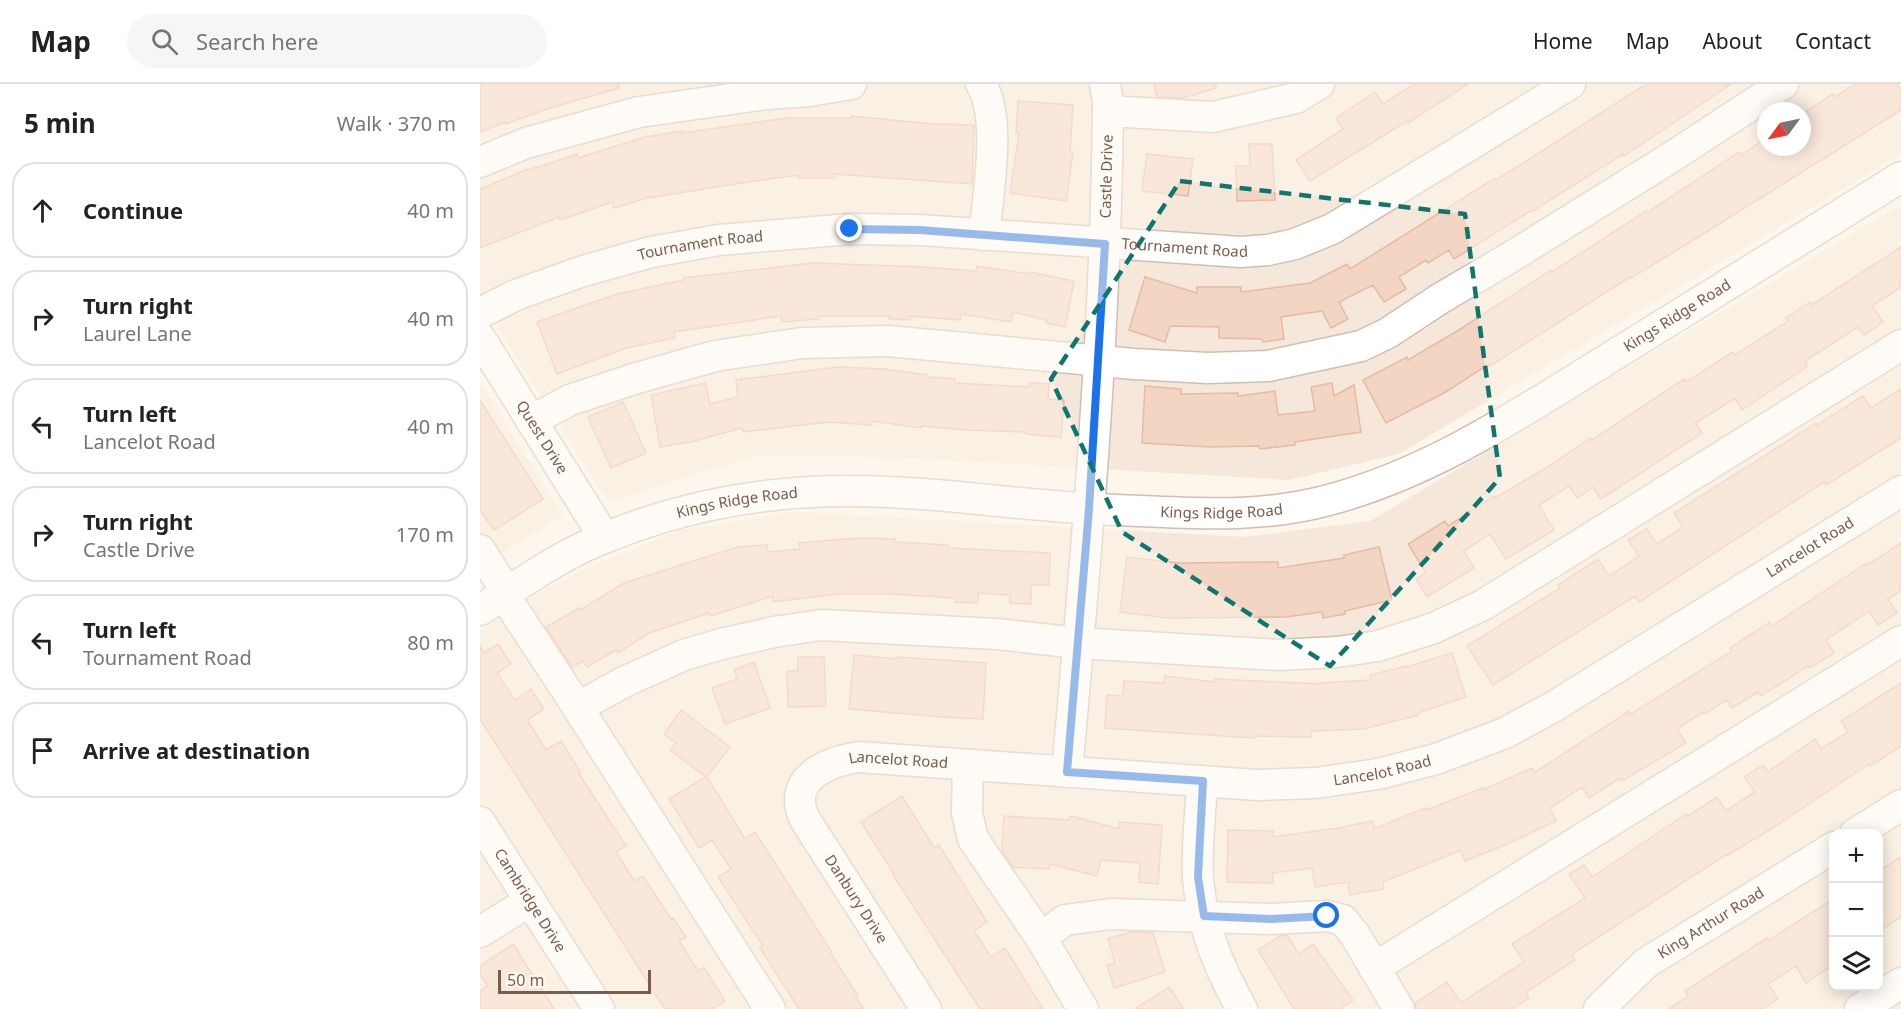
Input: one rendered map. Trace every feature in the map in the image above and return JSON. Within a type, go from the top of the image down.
[{"type":"street","points":[[480,162],[526,144],[639,112],[767,94],[809,92],[851,84]]},
{"type":"street","points":[[981,84],[991,110],[993,130],[984,235]]},
{"type":"street","points":[[1106,98],[1213,117],[1271,94],[1296,98],[1319,84]]},
{"type":"street","name":"Tournament Road","points":[[480,313],[516,295],[583,271],[651,252],[696,243],[850,229],[920,230],[1241,252],[1268,250],[1296,244],[1332,229],[1369,209],[1570,84]]},
{"type":"street","points":[[531,421],[570,400],[637,378],[715,356],[802,343],[888,341],[1134,364],[1208,368],[1268,366],[1361,346],[1388,333],[1441,298],[1506,261],[1783,84]]},
{"type":"street","name":"Castle Drive","points":[[1067,772],[1089,509],[1105,244],[1106,98]]},
{"type":"street","name":"Kings Ridge Road","points":[[497,599],[546,567],[604,537],[657,520],[733,501],[815,492],[901,493],[1089,509],[1236,515],[1324,501],[1407,474],[1491,432],[1901,177]]},
{"type":"street","name":"Quest Drive","points":[[480,338],[604,537]]},
{"type":"street","points":[[578,707],[626,681],[684,655],[731,641],[821,625],[997,634],[1078,642],[1289,654],[1336,652],[1378,646],[1434,628],[1483,605],[1901,345]]},
{"type":"street","name":"Lancelot Road","points":[[803,786],[825,766],[841,760],[860,758],[1257,785],[1316,783],[1378,774],[1436,759],[1505,733],[1553,707],[1901,491]]},
{"type":"street","points":[[480,550],[497,599],[578,707],[770,1009]]},
{"type":"street","points":[[1374,968],[1901,641]]},
{"type":"street","points":[[968,765],[967,813],[973,838],[1041,938],[1083,1009]]},
{"type":"street","points":[[1203,781],[1198,877],[1204,916],[1217,961],[1242,1009]]},
{"type":"street","name":"Danbury Drive","points":[[803,786],[798,796],[804,818],[926,1009]]},
{"type":"street","points":[[1863,829],[1901,805]]},
{"type":"street","name":"Cambridge Drive","points":[[480,822],[599,1009]]},
{"type":"street","name":"King Arthur Road","points":[[1599,1009],[1646,963],[1829,849]]},
{"type":"street","points":[[480,932],[530,901]]},
{"type":"street","points":[[1041,938],[1065,920],[1112,914],[1271,919],[1327,916],[1343,920],[1355,935],[1399,1009]]},
{"type":"street","points":[[1860,1009],[1901,983]]},
{"type":"highlighted area","points":[[1180,181],[1465,214],[1500,478],[1330,666],[1122,532],[1051,379]]},
{"type":"shaded area","points":[[480,84],[1901,84],[1901,154],[1399,454],[1289,480],[914,458],[757,455],[608,502],[480,301]]},
{"type":"shaded area","points":[[1901,205],[1901,1009],[480,1009],[480,631],[525,602],[582,570],[681,530],[794,512],[1245,537],[1370,521]]},
{"type":"shaded area","points":[[480,383],[563,515],[480,567]]},
{"type":"building","points":[[480,84],[619,84],[619,88],[547,109],[506,124],[505,122],[480,132]]},
{"type":"building","points":[[1154,84],[1216,84],[1216,88],[1183,98],[1157,97]]},
{"type":"building","points":[[1414,84],[1468,84],[1408,123],[1407,121],[1310,181],[1296,160],[1343,129],[1336,118],[1375,92],[1383,104]]},
{"type":"building","points":[[1646,84],[1731,84],[1624,156],[1623,154],[1454,259],[1449,250],[1428,263],[1426,260],[1399,277],[1406,289],[1384,302],[1373,285],[1339,302],[1348,319],[1331,328],[1322,311],[1281,317],[1284,339],[1263,342],[1262,339],[1219,338],[1219,327],[1170,326],[1165,342],[1129,330],[1145,277],[1197,293],[1197,287],[1241,287],[1241,292],[1310,283],[1347,264],[1350,269],[1495,178],[1496,180]]},
{"type":"building","points":[[1855,84],[1897,84],[1901,90],[1901,110],[1490,366],[1489,364],[1444,393],[1386,423],[1363,380],[1407,357],[1408,360],[1459,330],[1551,270],[1552,272],[1646,211],[1647,213],[1739,152],[1741,155],[1757,144],[1757,156],[1811,156],[1811,108],[1833,94],[1835,97]]},
{"type":"building","points":[[1018,101],[1073,105],[1070,151],[1073,152],[1066,201],[1010,193],[1019,133],[1016,133]]},
{"type":"building","points":[[851,116],[931,124],[974,125],[972,184],[835,174],[835,178],[798,178],[798,175],[647,198],[614,208],[612,202],[560,220],[559,217],[480,248],[480,189],[528,169],[577,154],[578,158],[645,137],[787,118],[851,118]]},
{"type":"building","points":[[1249,144],[1272,144],[1275,200],[1237,201],[1236,166],[1250,166]]},
{"type":"building","points":[[1147,154],[1193,159],[1188,196],[1142,191]]},
{"type":"building","points":[[1901,247],[1901,287],[1872,306],[1883,322],[1864,335],[1858,327],[1805,361],[1808,366],[1742,410],[1735,398],[1696,423],[1702,433],[1601,499],[1593,487],[1577,498],[1569,486],[1539,505],[1554,530],[1506,559],[1490,534],[1464,551],[1474,568],[1427,597],[1416,579],[1426,573],[1408,544],[1445,521],[1448,526],[1494,496],[1495,498],[1554,463],[1684,379],[1686,382],[1733,352],[1735,355],[1788,321],[1786,318],[1810,302],[1812,305]]},
{"type":"building","points":[[813,263],[976,271],[977,266],[1030,274],[1030,272],[1074,281],[1065,327],[1013,312],[1011,322],[961,314],[960,320],[910,316],[910,320],[889,319],[890,316],[818,316],[818,319],[782,322],[781,316],[674,332],[675,338],[626,348],[557,374],[537,322],[617,294],[684,280],[684,278]]},
{"type":"building","points":[[838,367],[884,369],[928,375],[927,377],[955,379],[955,383],[1029,387],[1030,383],[1049,384],[1048,399],[1064,400],[1061,437],[1026,434],[1026,432],[921,426],[921,428],[872,421],[872,425],[828,422],[743,432],[742,428],[691,442],[660,447],[651,395],[705,383],[710,404],[738,397],[736,380]]},
{"type":"building","points":[[1332,383],[1334,396],[1354,385],[1361,432],[1295,442],[1295,445],[1260,449],[1259,446],[1210,447],[1142,443],[1145,386],[1181,389],[1181,394],[1238,393],[1238,396],[1275,391],[1278,415],[1315,411],[1311,387]]},
{"type":"building","points":[[1901,389],[1901,438],[1826,485],[1824,482],[1639,602],[1635,596],[1493,685],[1467,646],[1560,588],[1558,585],[1598,559],[1609,576],[1639,556],[1628,540],[1647,529],[1657,544],[1683,527],[1674,513],[1816,423],[1817,425],[1863,396],[1871,408]]},
{"type":"building","points":[[480,400],[543,499],[494,530],[480,510]]},
{"type":"building","points":[[623,402],[646,453],[611,468],[588,417]]},
{"type":"building","points":[[859,538],[895,539],[895,542],[948,545],[948,548],[1050,553],[1049,585],[1031,585],[1031,604],[1010,603],[1010,595],[978,593],[978,603],[955,602],[955,598],[894,594],[838,594],[773,602],[773,596],[710,616],[709,613],[649,633],[618,653],[616,650],[587,667],[583,661],[572,667],[546,627],[579,608],[580,610],[624,583],[738,547],[767,545],[768,552],[800,549],[799,543]]},
{"type":"building","points":[[1901,543],[1901,591],[1888,599],[1897,613],[1878,625],[1869,611],[1826,640],[1834,653],[1810,668],[1808,666],[1761,696],[1758,692],[1732,708],[1727,700],[1704,714],[1703,712],[1677,729],[1686,743],[1622,781],[1620,778],[1589,798],[1582,787],[1550,808],[1556,821],[1465,861],[1461,850],[1383,882],[1384,889],[1350,895],[1348,882],[1315,887],[1312,868],[1273,873],[1273,883],[1227,882],[1228,830],[1273,831],[1273,837],[1373,821],[1374,829],[1425,808],[1426,810],[1483,788],[1483,790],[1532,768],[1534,773],[1629,711],[1631,714],[1732,651],[1730,648],[1770,622],[1772,626],[1865,564],[1866,566]]},
{"type":"building","points":[[1379,547],[1392,600],[1345,611],[1345,614],[1323,618],[1322,612],[1286,617],[1168,618],[1120,612],[1127,557],[1178,563],[1278,562],[1278,568],[1344,558],[1344,555]]},
{"type":"building","points":[[498,644],[511,664],[497,673],[515,700],[531,689],[544,709],[527,720],[546,750],[561,741],[581,773],[579,774],[626,846],[616,852],[634,881],[643,876],[671,919],[673,918],[686,937],[679,941],[698,971],[704,967],[725,1001],[712,1009],[665,1009],[480,719],[480,646],[484,653]]},
{"type":"building","points":[[1452,653],[1466,697],[1418,713],[1419,715],[1363,729],[1311,731],[1311,737],[1254,736],[1254,738],[1105,728],[1107,695],[1123,696],[1124,681],[1164,683],[1165,676],[1215,682],[1215,679],[1321,684],[1371,680],[1370,675],[1407,667]]},
{"type":"building","points":[[854,655],[986,663],[983,719],[849,709]]},
{"type":"building","points":[[798,657],[824,657],[826,706],[788,707],[787,671],[798,671]]},
{"type":"building","points":[[754,662],[770,708],[725,724],[712,688],[737,679],[734,670]]},
{"type":"building","points":[[1901,683],[1901,746],[1870,766],[1869,764],[1776,826],[1727,854],[1572,954],[1575,960],[1526,992],[1529,998],[1512,1009],[1416,1009],[1415,1003],[1447,982],[1461,1003],[1524,962],[1512,944],[1585,898],[1569,874],[1584,865],[1592,877],[1686,814],[1688,816],[1717,797],[1726,811],[1755,792],[1744,777],[1763,765],[1768,772],[1815,739],[1821,749],[1848,732],[1841,721]]},
{"type":"building","points":[[681,710],[730,747],[707,777],[745,839],[755,832],[831,951],[864,1009],[799,1009],[760,948],[763,946],[718,877],[731,869],[712,840],[699,848],[669,799],[706,777],[670,750],[676,743],[664,734]]},
{"type":"building","points":[[902,796],[934,848],[939,845],[987,922],[974,931],[991,957],[1005,948],[1043,1009],[980,1009],[861,822]]},
{"type":"building","points":[[1004,816],[1069,820],[1071,816],[1119,829],[1119,822],[1162,825],[1158,884],[1139,882],[1140,863],[1101,860],[1097,876],[1050,864],[1050,869],[1013,867],[1002,850]]},
{"type":"building","points":[[1901,857],[1901,917],[1883,929],[1883,883],[1883,869]]},
{"type":"building","points":[[1829,902],[1829,968],[1806,983],[1796,966],[1768,984],[1778,999],[1763,1009],[1669,1009],[1688,996],[1685,991],[1767,938],[1769,940]]},
{"type":"building","points":[[1131,932],[1153,933],[1165,972],[1114,988],[1107,965],[1115,963],[1108,939]]},
{"type":"building","points":[[1287,935],[1299,954],[1313,944],[1353,1000],[1340,1009],[1294,1009],[1258,950],[1280,936]]},
{"type":"building","points":[[513,944],[554,1009],[480,1009],[480,991],[488,986],[480,974],[480,966]]},
{"type":"building","points":[[1169,987],[1184,1009],[1135,1009]]},
{"type":"route","points":[[850,229],[920,230],[1105,244],[1089,509],[1067,772],[1203,781],[1198,877],[1204,916],[1271,919],[1327,916]]}]
